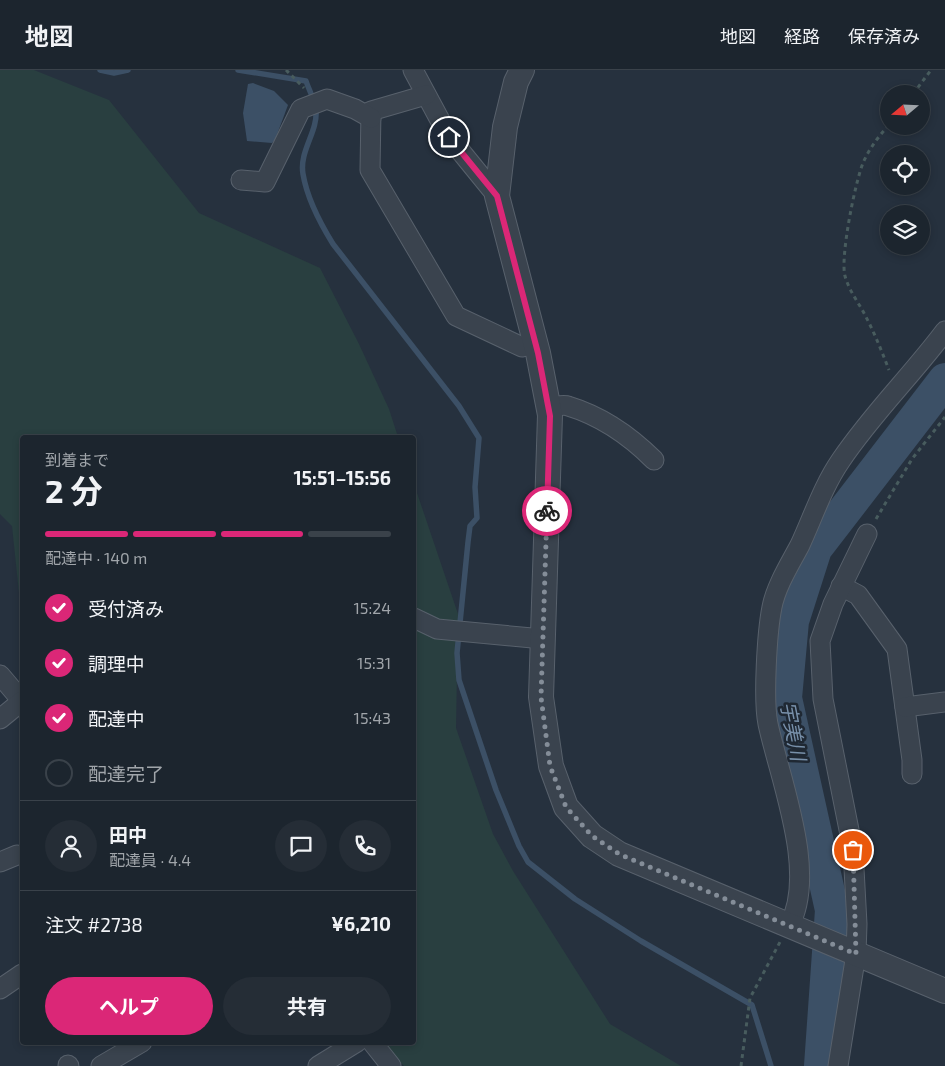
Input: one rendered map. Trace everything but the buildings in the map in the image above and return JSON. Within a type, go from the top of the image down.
[{"type":"street","points":[[413,70],[449,137],[497,196]]},
{"type":"street","points":[[522,70],[505,127],[497,196],[549,407],[541,697],[550,766],[566,807],[592,836],[619,854],[945,991]]},
{"type":"street","points":[[426,95],[371,110],[370,170],[456,316],[522,347],[535,344]]},
{"type":"street","points":[[241,180],[265,182],[301,109],[327,99],[355,109],[370,118]]},
{"type":"street","points":[[792,928],[800,889],[798,853],[780,765],[768,723],[768,642],[772,606],[828,483],[863,430],[902,386],[945,331]]},
{"type":"street","points":[[549,407],[566,405],[609,424],[633,439],[654,460]]},
{"type":"street","points":[[838,1066],[852,952],[853,850],[847,812],[836,774],[820,670],[820,641],[841,586],[867,534]]},
{"type":"street","points":[[841,586],[858,595],[897,649],[912,760],[912,774]]},
{"type":"street","points":[[416,619],[437,629],[543,639]]},
{"type":"street","points":[[0,675],[20,699]]},
{"type":"street","points":[[905,707],[945,702]]},
{"type":"street","points":[[0,718],[20,703]]},
{"type":"street","points":[[0,989],[20,975]]},
{"type":"street","points":[[101,1066],[137,1045]]},
{"type":"street","points":[[318,1066],[353,1045]]},
{"type":"street","points":[[374,1045],[391,1066]]},
{"type":"path","points":[[286,70],[318,103]]},
{"type":"path","points":[[920,85],[931,70]]},
{"type":"path","points":[[880,135],[863,163],[858,181],[845,254],[845,274],[850,290],[878,341],[892,376],[902,386]]},
{"type":"path","points":[[867,534],[912,458],[945,416]]},
{"type":"path","points":[[742,1066],[750,998],[792,928]]},
{"type":"green space","points":[[0,70],[34,70],[109,100],[199,213],[320,268],[359,344],[389,409],[397,435],[20,435],[20,603],[12,526],[0,514]]},
{"type":"green space","points":[[416,490],[458,614],[456,728],[493,834],[513,871],[610,1024],[681,1066],[404,1066],[384,1045],[416,1045]]},
{"type":"water","points":[[253,83],[274,91],[288,105],[275,140],[272,143],[247,141],[243,113],[248,84]]},
{"type":"waterway","points":[[100,70],[114,73],[128,70]]},
{"type":"waterway","points":[[238,70],[306,81],[316,110],[316,118],[302,166],[308,192],[319,219],[333,244],[459,406],[479,438],[475,487],[477,518],[470,526],[468,542],[457,653],[459,680],[496,790],[519,846],[528,862],[575,899],[641,941],[752,1005],[771,1066]]},
{"type":"waterway","name":"宇美川","points":[[821,1066],[832,910],[785,698],[792,621],[815,549],[945,380]]},
{"type":"way so far","points":[[547,511],[541,697],[550,766],[566,807],[592,836],[619,854],[856,954],[857,924],[853,850]]},
{"type":"route","points":[[449,137],[497,196],[538,353],[550,416],[547,511]]}]
